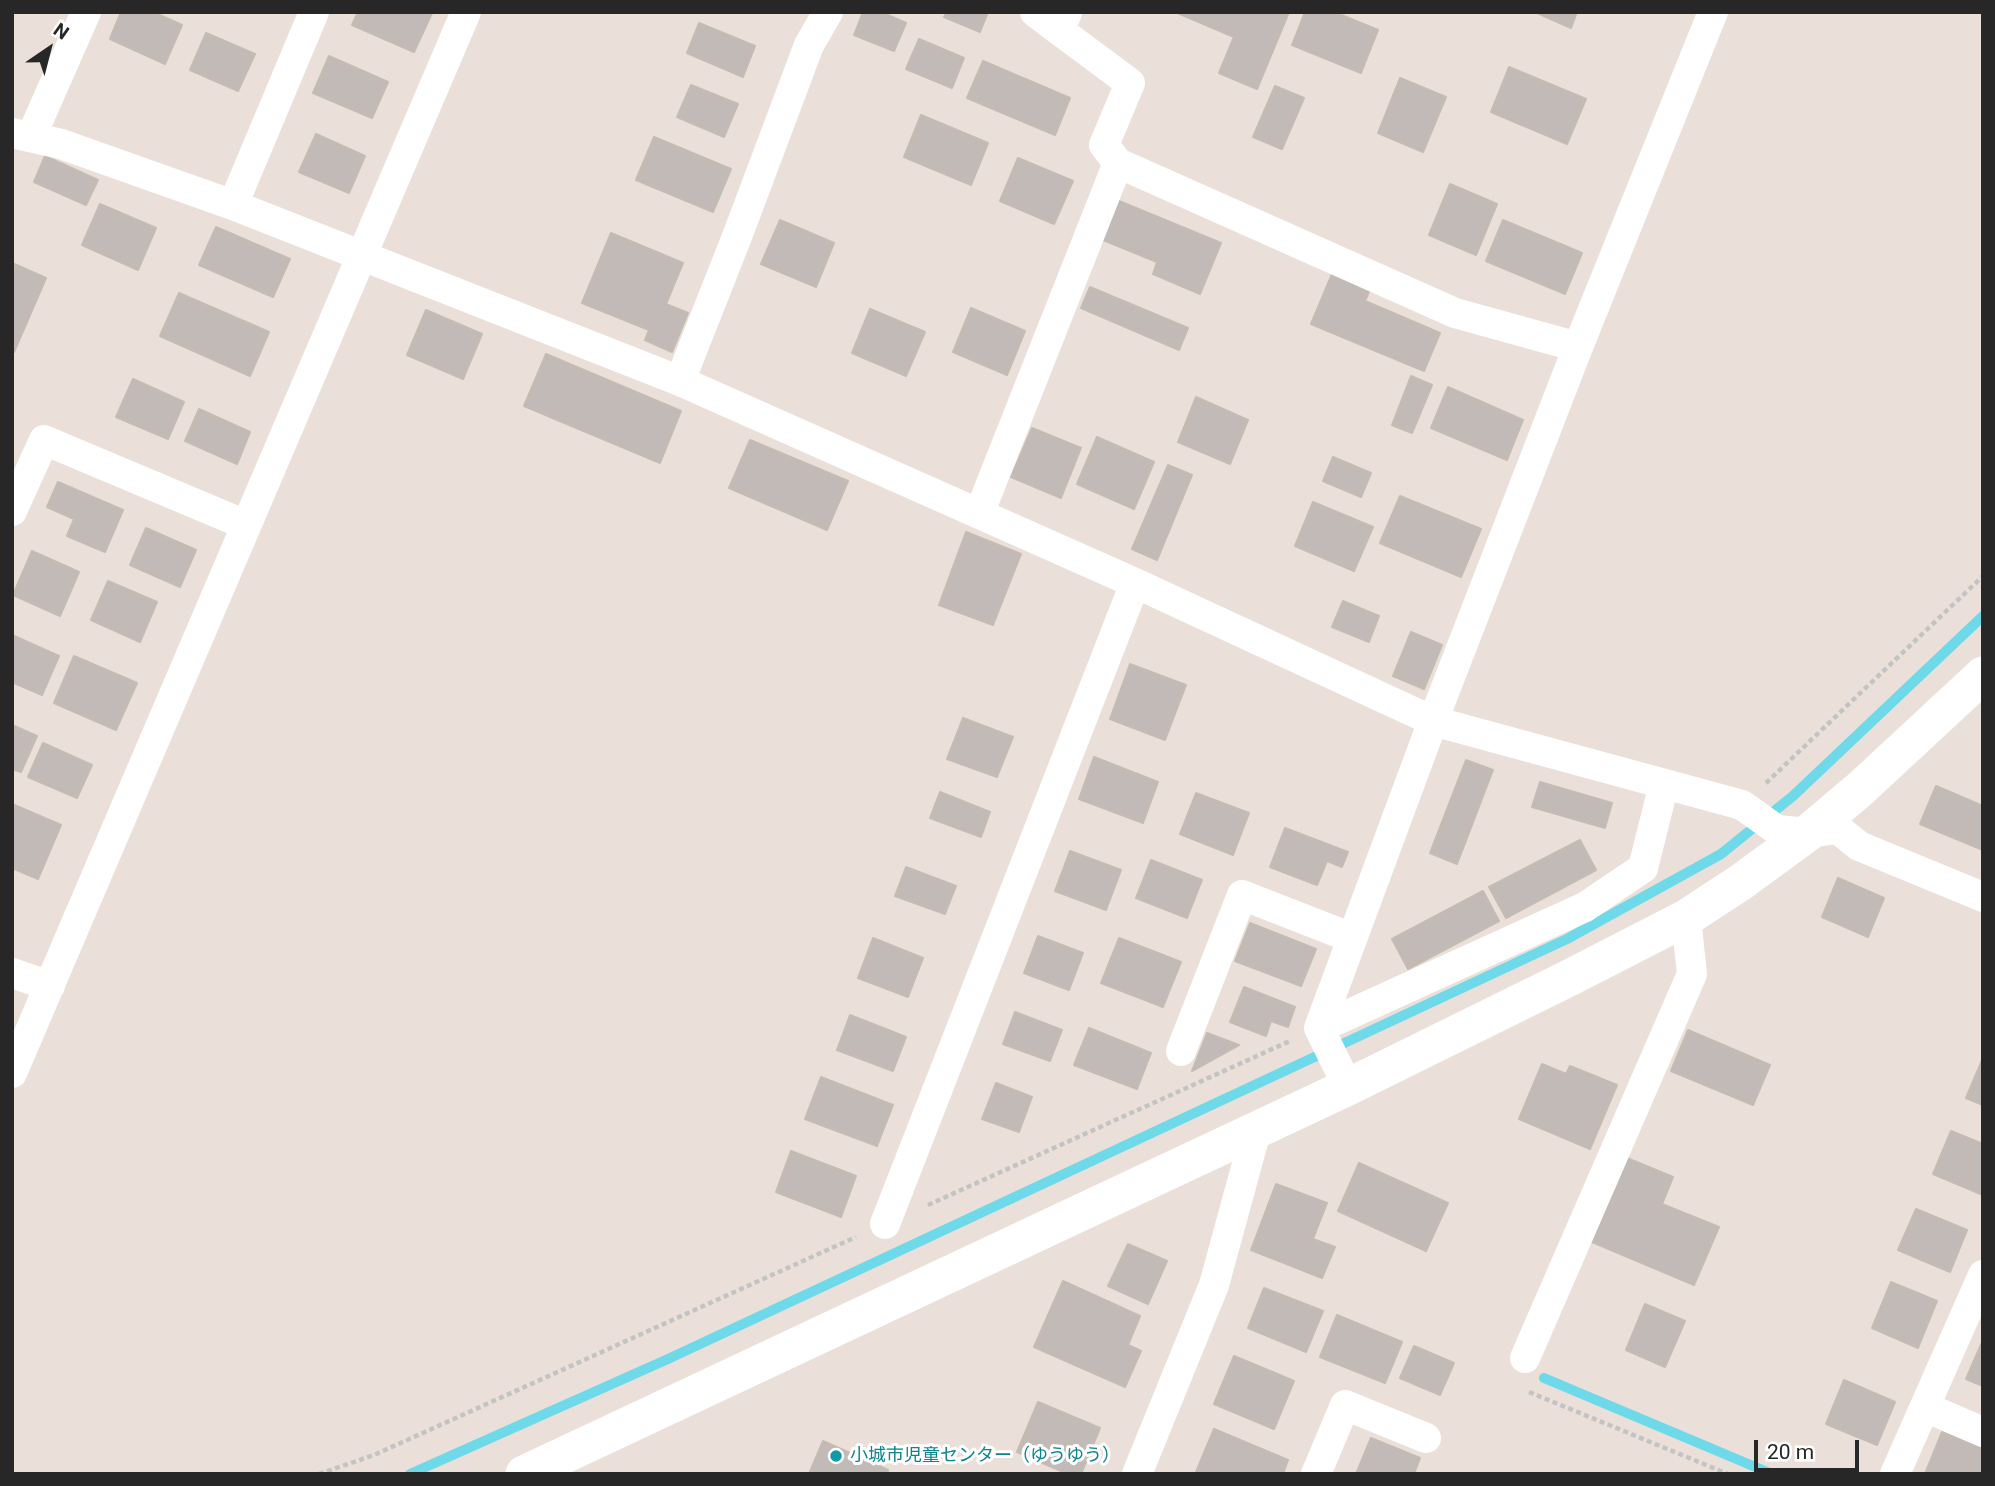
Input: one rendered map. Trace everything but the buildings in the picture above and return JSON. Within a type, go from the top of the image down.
[{"type":"street","points":[[86,12],[22,135],[61,144],[233,205],[680,381],[1135,583],[1433,721],[1742,805],[1793,832],[1838,829],[1859,846],[1983,897]]},
{"type":"street","points":[[233,205],[314,12]]},
{"type":"street","points":[[12,1073],[466,12]]},
{"type":"street","points":[[680,381],[809,45],[828,12]]},
{"type":"street","points":[[1035,12],[1063,21],[1130,83],[1104,145],[1118,163],[1455,313],[1578,347]]},
{"type":"street","points":[[1348,1087],[1319,1028],[1433,721],[1578,347],[1713,12]]},
{"type":"street","points":[[979,514],[1118,163]]},
{"type":"street","points":[[12,511],[44,440],[246,525]]},
{"type":"street","points":[[885,1224],[1135,583]]},
{"type":"street","points":[[524,1474],[1348,1087],[1686,918],[1741,883],[1793,832],[1859,790],[1983,675]]},
{"type":"street","points":[[1319,1028],[1585,907],[1643,868],[1664,784]]},
{"type":"street","points":[[1181,1051],[1242,895],[1352,939]]},
{"type":"street","points":[[1525,1358],[1692,974],[1686,918]]},
{"type":"street","points":[[12,973],[50,986]]},
{"type":"street","points":[[1137,1474],[1214,1285],[1256,1131]]},
{"type":"street","points":[[1895,1474],[1983,1275]]},
{"type":"street","points":[[1316,1474],[1345,1405],[1426,1438]]},
{"type":"street","points":[[1925,1407],[1983,1432]]},
{"type":"path","points":[[1742,805],[1983,576]]},
{"type":"path","points":[[319,1474],[374,1455],[1319,1028]]},
{"type":"path","points":[[1525,1358],[1521,1389],[1728,1474]]},
{"type":"waterway","points":[[410,1474],[668,1359],[1567,939],[1721,854],[1793,796],[1983,616]]},
{"type":"waterway","points":[[1544,1378],[1772,1474]]},
{"type":"place","name":"小城市児童センター（ゆうゆう）","points":[[836,1456]]}]
